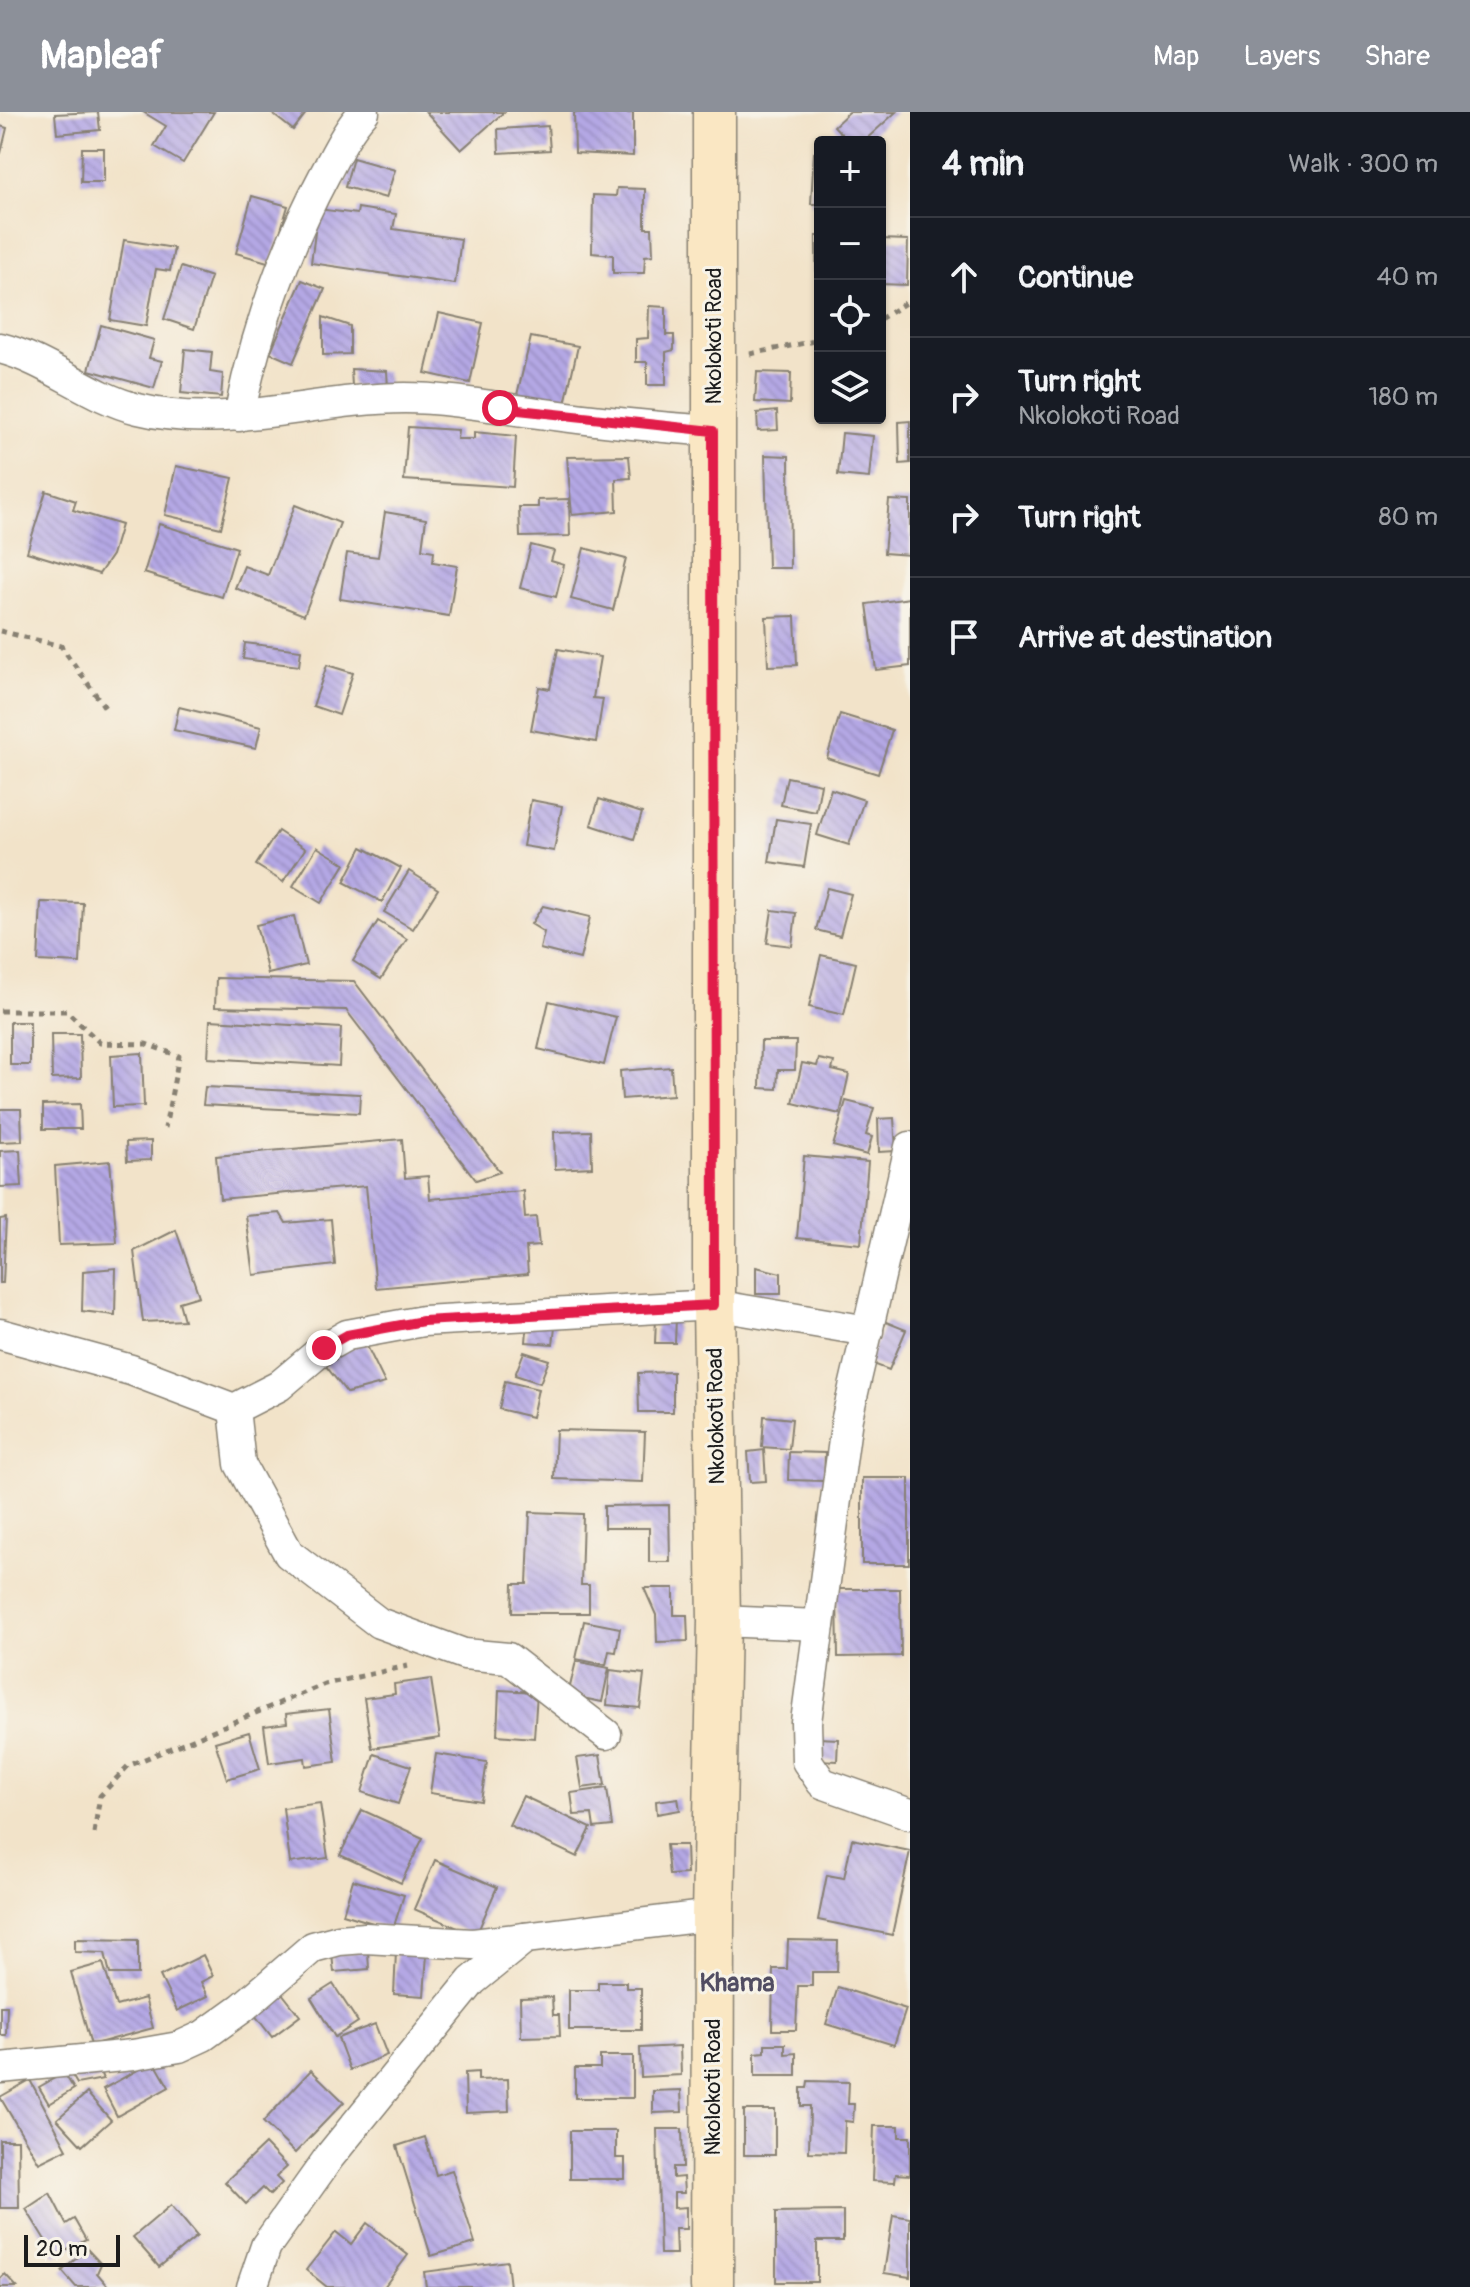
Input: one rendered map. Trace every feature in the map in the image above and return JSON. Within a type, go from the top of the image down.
[{"type":"main road","name":"Nkolokoti Road","points":[[712,2287],[713,1915],[719,1621],[714,1305],[714,112]]},
{"type":"street","points":[[239,416],[254,345],[279,275],[309,205],[352,125],[364,112]]},
{"type":"street","points":[[0,348],[57,369],[104,397],[138,409],[175,415],[239,416],[327,402],[407,398],[713,431]]},
{"type":"street","points":[[910,1147],[847,1418],[806,1722],[807,1761],[822,1783],[910,1814]]},
{"type":"street","points":[[0,1334],[131,1370],[234,1409],[279,1386],[347,1335],[381,1326],[473,1317],[714,1305],[868,1331]]},
{"type":"street","points":[[234,1409],[240,1464],[289,1554],[379,1623],[464,1654],[508,1658],[606,1734]]},
{"type":"street","points":[[719,1621],[819,1625]]},
{"type":"street","points":[[0,2068],[133,2055],[179,2047],[203,2036],[242,2008],[313,1947],[339,1940],[365,1938],[473,1944],[713,1915]]},
{"type":"street","points":[[252,2287],[266,2246],[330,2156],[472,1981],[525,1938]]},
{"type":"path","points":[[886,315],[910,300]]},
{"type":"path","points":[[713,361],[814,341]]},
{"type":"path","points":[[0,631],[61,646],[106,709]]},
{"type":"path","points":[[0,1011],[67,1011],[100,1043],[146,1044],[179,1056],[165,1128]]},
{"type":"path","points":[[94,1833],[100,1796],[128,1766],[325,1684],[464,1654]]},
{"type":"building","points":[[98,112],[100,130],[57,134],[55,114]]},
{"type":"building","points":[[143,112],[214,112],[183,163],[154,146],[166,126]]},
{"type":"building","points":[[270,112],[307,112],[293,130]]},
{"type":"building","points":[[426,112],[504,112],[461,150]]},
{"type":"building","points":[[574,112],[633,113],[633,156],[575,153]]},
{"type":"building","points":[[849,112],[896,112],[870,136],[843,136],[834,126]]},
{"type":"building","points":[[0,126],[7,128],[1,153],[0,153]]},
{"type":"building","points":[[548,126],[550,150],[499,153],[498,129]]},
{"type":"building","points":[[82,148],[104,148],[104,182],[81,182]]},
{"type":"building","points":[[814,153],[814,204],[811,204]]},
{"type":"building","points":[[353,158],[395,170],[386,198],[345,187]]},
{"type":"building","points":[[617,188],[645,189],[645,228],[652,228],[653,255],[645,256],[644,273],[613,273],[613,255],[592,253],[593,195],[616,196]]},
{"type":"building","points":[[252,196],[288,206],[271,263],[236,253]]},
{"type":"building","points":[[358,208],[396,214],[393,229],[461,239],[455,284],[311,263],[318,209],[357,214]]},
{"type":"building","points":[[886,239],[908,240],[907,285],[886,284]]},
{"type":"building","points":[[124,240],[174,248],[170,271],[156,269],[146,326],[110,320]]},
{"type":"building","points":[[181,267],[211,277],[194,329],[164,319]]},
{"type":"building","points":[[302,280],[325,289],[293,363],[270,353]]},
{"type":"building","points":[[649,306],[666,307],[666,335],[674,335],[674,350],[666,352],[666,385],[647,385],[647,362],[636,362],[636,339],[648,338]]},
{"type":"building","points":[[439,313],[483,323],[470,383],[425,373]]},
{"type":"building","points":[[323,317],[350,326],[350,354],[323,355]]},
{"type":"building","points":[[101,325],[154,340],[149,358],[162,361],[154,388],[89,370]]},
{"type":"building","points":[[531,337],[578,346],[565,404],[517,395]]},
{"type":"building","points":[[185,349],[212,352],[210,372],[223,374],[221,397],[181,393]]},
{"type":"building","points":[[351,369],[387,371],[388,388],[352,386]]},
{"type":"building","points":[[757,372],[791,373],[790,404],[755,402]]},
{"type":"building","points":[[777,411],[778,430],[758,431],[757,413]]},
{"type":"building","points":[[910,421],[910,463],[900,464],[899,422]]},
{"type":"building","points":[[408,427],[458,430],[457,439],[474,439],[474,432],[516,436],[513,487],[404,480]]},
{"type":"building","points":[[842,433],[873,436],[869,478],[838,475]]},
{"type":"building","points":[[765,455],[789,456],[790,568],[768,568]]},
{"type":"building","points":[[629,456],[631,478],[616,479],[617,511],[572,515],[567,457]]},
{"type":"building","points":[[176,466],[233,478],[221,528],[165,515]]},
{"type":"building","points":[[46,491],[76,501],[73,510],[121,525],[112,555],[99,574],[27,552]]},
{"type":"building","points":[[569,499],[570,536],[520,537],[519,507],[538,507],[538,500]]},
{"type":"building","points":[[889,500],[910,501],[910,555],[884,553]]},
{"type":"building","points":[[295,505],[340,523],[304,615],[235,588],[244,566],[268,575]]},
{"type":"building","points":[[385,512],[426,519],[422,549],[434,551],[433,562],[457,566],[449,616],[340,599],[347,553],[378,557]]},
{"type":"building","points":[[159,524],[237,548],[222,597],[144,573]]},
{"type":"building","points":[[531,545],[554,551],[551,561],[564,565],[556,597],[520,588]]},
{"type":"building","points":[[584,548],[626,559],[613,610],[571,599]]},
{"type":"building","points":[[910,598],[910,666],[876,670],[867,604]]},
{"type":"building","points":[[795,616],[797,665],[768,666],[766,617]]},
{"type":"building","points":[[245,643],[301,650],[299,666],[243,659]]},
{"type":"building","points":[[558,649],[600,657],[593,698],[603,699],[596,742],[531,730],[539,687],[550,689]]},
{"type":"building","points":[[327,665],[353,673],[339,715],[313,706]]},
{"type":"building","points":[[179,707],[261,727],[256,748],[174,730]]},
{"type":"building","points":[[840,714],[892,730],[878,774],[827,758]]},
{"type":"building","points":[[787,777],[821,784],[816,812],[781,805]]},
{"type":"building","points":[[831,789],[864,800],[849,845],[817,835]]},
{"type":"building","points":[[599,799],[642,813],[634,839],[591,825]]},
{"type":"building","points":[[531,800],[562,806],[554,851],[523,846]]},
{"type":"building","points":[[776,819],[811,824],[804,867],[769,862]]},
{"type":"building","points":[[278,831],[305,849],[283,882],[256,865]]},
{"type":"building","points":[[317,847],[345,864],[321,903],[293,886]]},
{"type":"building","points":[[362,847],[401,868],[382,902],[344,882]]},
{"type":"building","points":[[409,871],[438,889],[413,929],[384,912]]},
{"type":"building","points":[[827,888],[851,894],[840,936],[816,930]]},
{"type":"building","points":[[41,902],[83,903],[80,963],[38,961]]},
{"type":"building","points":[[543,906],[590,917],[580,959],[540,949],[544,932],[531,924]]},
{"type":"building","points":[[772,910],[796,913],[792,946],[767,943]]},
{"type":"building","points":[[294,916],[306,965],[268,974],[256,925]]},
{"type":"building","points":[[378,921],[407,939],[381,979],[353,961]]},
{"type":"building","points":[[821,955],[856,963],[844,1015],[809,1007]]},
{"type":"building","points":[[216,978],[354,981],[500,1172],[476,1180],[346,1010],[215,1007]]},
{"type":"building","points":[[549,1001],[616,1017],[604,1065],[538,1049]]},
{"type":"building","points":[[210,1020],[341,1028],[339,1066],[208,1058]]},
{"type":"building","points":[[10,1022],[30,1022],[30,1065],[10,1065]]},
{"type":"building","points":[[51,1034],[80,1034],[81,1078],[52,1079]]},
{"type":"building","points":[[761,1041],[796,1041],[795,1070],[778,1070],[777,1089],[760,1088]]},
{"type":"building","points":[[142,1053],[144,1106],[113,1107],[111,1055]]},
{"type":"building","points":[[819,1059],[834,1062],[832,1070],[849,1074],[840,1114],[793,1103],[802,1063],[817,1066]]},
{"type":"building","points":[[671,1067],[673,1095],[622,1099],[620,1071]]},
{"type":"building","points":[[205,1087],[360,1094],[359,1113],[203,1105]]},
{"type":"building","points":[[846,1101],[874,1108],[866,1135],[872,1137],[867,1155],[833,1146]]},
{"type":"building","points":[[80,1104],[81,1129],[43,1129],[43,1105]]},
{"type":"building","points":[[0,1109],[21,1109],[22,1141],[0,1142]]},
{"type":"building","points":[[894,1118],[896,1151],[879,1152],[878,1119]]},
{"type":"building","points":[[591,1131],[592,1167],[555,1169],[554,1132]]},
{"type":"building","points":[[402,1139],[405,1178],[428,1176],[430,1199],[523,1191],[525,1218],[536,1217],[539,1246],[526,1247],[528,1274],[376,1288],[366,1186],[220,1199],[216,1156]]},
{"type":"building","points":[[151,1141],[151,1160],[127,1161],[126,1142]]},
{"type":"building","points":[[20,1150],[22,1186],[0,1187],[0,1151]]},
{"type":"building","points":[[804,1156],[868,1162],[861,1244],[797,1238]]},
{"type":"building","points":[[110,1161],[117,1243],[59,1245],[55,1166]]},
{"type":"building","points":[[280,1213],[286,1223],[331,1219],[335,1265],[254,1275],[246,1216]]},
{"type":"building","points":[[6,1218],[3,1283],[0,1283],[0,1219]]},
{"type":"building","points":[[176,1230],[199,1296],[179,1302],[184,1320],[143,1322],[134,1251]]},
{"type":"building","points":[[756,1267],[781,1273],[781,1294],[756,1294]]},
{"type":"building","points":[[116,1268],[115,1315],[82,1311],[83,1271]]},
{"type":"building","points":[[528,1318],[556,1320],[553,1344],[526,1342]]},
{"type":"building","points":[[656,1318],[676,1318],[675,1343],[655,1343]]},
{"type":"building","points":[[886,1322],[906,1330],[889,1370],[868,1362]]},
{"type":"building","points":[[365,1342],[385,1383],[347,1393],[322,1361]]},
{"type":"building","points":[[524,1352],[549,1360],[540,1383],[515,1375]]},
{"type":"building","points":[[673,1372],[673,1412],[639,1412],[638,1373]]},
{"type":"building","points":[[505,1381],[538,1389],[532,1417],[499,1409]]},
{"type":"building","points":[[764,1416],[792,1419],[789,1449],[762,1447]]},
{"type":"building","points":[[556,1430],[645,1432],[643,1482],[554,1479]]},
{"type":"building","points":[[764,1450],[766,1481],[750,1482],[748,1452]]},
{"type":"building","points":[[789,1452],[825,1453],[824,1481],[788,1480]]},
{"type":"building","points":[[862,1478],[909,1478],[909,1564],[862,1564]]},
{"type":"building","points":[[669,1505],[670,1562],[649,1562],[649,1528],[604,1528],[604,1506]]},
{"type":"building","points":[[530,1512],[583,1514],[581,1585],[589,1585],[589,1613],[512,1613],[513,1584],[527,1584]]},
{"type":"building","points":[[644,1588],[674,1588],[674,1615],[687,1615],[688,1641],[657,1642],[656,1615]]},
{"type":"building","points":[[837,1589],[900,1589],[901,1656],[838,1657]]},
{"type":"building","points":[[584,1621],[620,1628],[616,1652],[609,1651],[606,1665],[576,1659]]},
{"type":"building","points":[[576,1661],[609,1668],[602,1702],[568,1695]]},
{"type":"building","points":[[610,1670],[644,1674],[640,1708],[607,1705]]},
{"type":"building","points":[[431,1679],[440,1738],[372,1748],[364,1698],[395,1694],[394,1684]]},
{"type":"building","points":[[499,1690],[537,1692],[534,1738],[497,1735]]},
{"type":"building","points":[[329,1709],[336,1762],[306,1766],[305,1758],[269,1763],[264,1726],[287,1723],[286,1714]]},
{"type":"building","points":[[249,1732],[260,1769],[227,1779],[215,1742]]},
{"type":"building","points":[[818,1738],[838,1739],[837,1761],[817,1760]]},
{"type":"building","points":[[374,1754],[411,1766],[398,1804],[362,1792]]},
{"type":"building","points":[[436,1754],[487,1762],[481,1801],[430,1793]]},
{"type":"building","points":[[600,1755],[605,1785],[582,1788],[577,1758]]},
{"type":"building","points":[[607,1788],[612,1826],[594,1828],[592,1814],[574,1815],[571,1793]]},
{"type":"building","points":[[523,1796],[591,1828],[577,1857],[509,1825]]},
{"type":"building","points":[[678,1798],[680,1810],[657,1814],[656,1801]]},
{"type":"building","points":[[320,1803],[328,1858],[290,1863],[283,1808]]},
{"type":"building","points":[[362,1810],[423,1838],[401,1883],[340,1855]]},
{"type":"building","points":[[852,1839],[910,1851],[892,1935],[818,1920],[827,1875],[844,1878]]},
{"type":"building","points":[[666,1845],[686,1845],[687,1874],[669,1875]]},
{"type":"building","points":[[435,1860],[497,1887],[476,1936],[414,1909]]},
{"type":"building","points":[[353,1880],[404,1895],[393,1929],[343,1914]]},
{"type":"building","points":[[75,1939],[138,1940],[138,1974],[110,1974],[105,1953],[75,1952]]},
{"type":"building","points":[[788,1940],[838,1941],[837,1972],[812,1972],[812,1986],[798,1986],[796,2030],[772,2030],[773,1969],[787,1969]]},
{"type":"building","points":[[368,1952],[369,1969],[334,1972],[332,1955]]},
{"type":"building","points":[[396,1952],[427,1954],[424,1996],[394,1994]]},
{"type":"building","points":[[203,1955],[213,1976],[201,1982],[208,1996],[177,2011],[160,1976]]},
{"type":"building","points":[[103,1963],[116,2006],[145,1998],[153,2028],[91,2045],[71,1972]]},
{"type":"building","points":[[598,1982],[626,1982],[626,1988],[641,1988],[641,2030],[569,2030],[569,1990],[598,1990]]},
{"type":"building","points":[[333,1984],[358,2022],[335,2037],[311,1998]]},
{"type":"building","points":[[838,1987],[906,2009],[894,2045],[826,2024]]},
{"type":"building","points":[[278,1988],[300,2016],[272,2037],[251,2010]]},
{"type":"building","points":[[552,1997],[553,2015],[559,2015],[560,2036],[521,2037],[520,1998]]},
{"type":"building","points":[[0,2006],[7,2006],[6,2035],[0,2035]]},
{"type":"building","points":[[375,2024],[387,2055],[350,2070],[338,2038]]},
{"type":"building","points":[[765,2044],[785,2044],[785,2054],[796,2053],[796,2076],[755,2076],[755,2053],[765,2052]]},
{"type":"building","points":[[680,2046],[681,2075],[641,2077],[640,2048]]},
{"type":"building","points":[[600,2056],[633,2056],[633,2098],[575,2098],[575,2068],[600,2068]]},
{"type":"building","points":[[95,2060],[103,2079],[77,2084],[66,2065]]},
{"type":"building","points":[[154,2061],[169,2087],[117,2116],[103,2089]]},
{"type":"building","points":[[311,2070],[344,2102],[295,2153],[263,2122]]},
{"type":"building","points":[[478,2072],[478,2080],[508,2079],[509,2111],[466,2113],[465,2073]]},
{"type":"building","points":[[64,2073],[74,2089],[49,2104],[39,2087]]},
{"type":"building","points":[[30,2080],[67,2149],[39,2163],[0,2097]]},
{"type":"building","points":[[808,2081],[849,2082],[848,2104],[854,2104],[853,2122],[845,2121],[844,2153],[809,2152],[810,2106],[801,2106],[801,2088],[807,2088]]},
{"type":"building","points":[[681,2090],[682,2112],[653,2113],[653,2091]]},
{"type":"building","points":[[87,2093],[111,2120],[82,2146],[57,2119]]},
{"type":"building","points":[[744,2110],[775,2110],[775,2155],[744,2155]]},
{"type":"building","points":[[874,2126],[899,2126],[899,2137],[910,2137],[910,2175],[896,2174],[895,2182],[872,2181]]},
{"type":"building","points":[[657,2129],[682,2129],[683,2167],[673,2167],[673,2178],[683,2177],[684,2193],[674,2193],[674,2208],[686,2207],[686,2229],[675,2229],[676,2254],[660,2254]]},
{"type":"building","points":[[570,2131],[616,2131],[616,2158],[625,2158],[625,2179],[570,2179]]},
{"type":"building","points":[[425,2137],[436,2175],[452,2170],[475,2243],[431,2256],[397,2146]]},
{"type":"building","points":[[0,2140],[18,2140],[19,2208],[0,2208]]},
{"type":"building","points":[[265,2144],[287,2167],[276,2177],[282,2183],[270,2195],[263,2188],[246,2204],[225,2182]]},
{"type":"building","points":[[50,2193],[66,2224],[74,2219],[86,2240],[55,2256],[26,2209]]},
{"type":"building","points":[[171,2205],[197,2236],[159,2267],[133,2237]]},
{"type":"building","points":[[843,2211],[843,2241],[817,2241],[817,2282],[776,2282],[776,2212]]},
{"type":"building","points":[[893,2215],[910,2218],[910,2277],[884,2273]]},
{"type":"building","points":[[367,2223],[408,2255],[384,2287],[327,2287],[306,2270],[336,2232],[351,2244]]},
{"type":"building","points":[[87,2249],[101,2264],[97,2273],[109,2287],[76,2287],[62,2271]]},
{"type":"building","points":[[507,2261],[510,2287],[426,2287],[424,2272]]},
{"type":"building","points":[[5,2274],[17,2287],[0,2287],[0,2279]]},
{"type":"district","name":"Khama","points":[[737,1983]]},
{"type":"route","points":[[324,1348],[347,1335],[381,1326],[423,1321],[714,1305],[713,431],[586,420],[500,408]]}]
